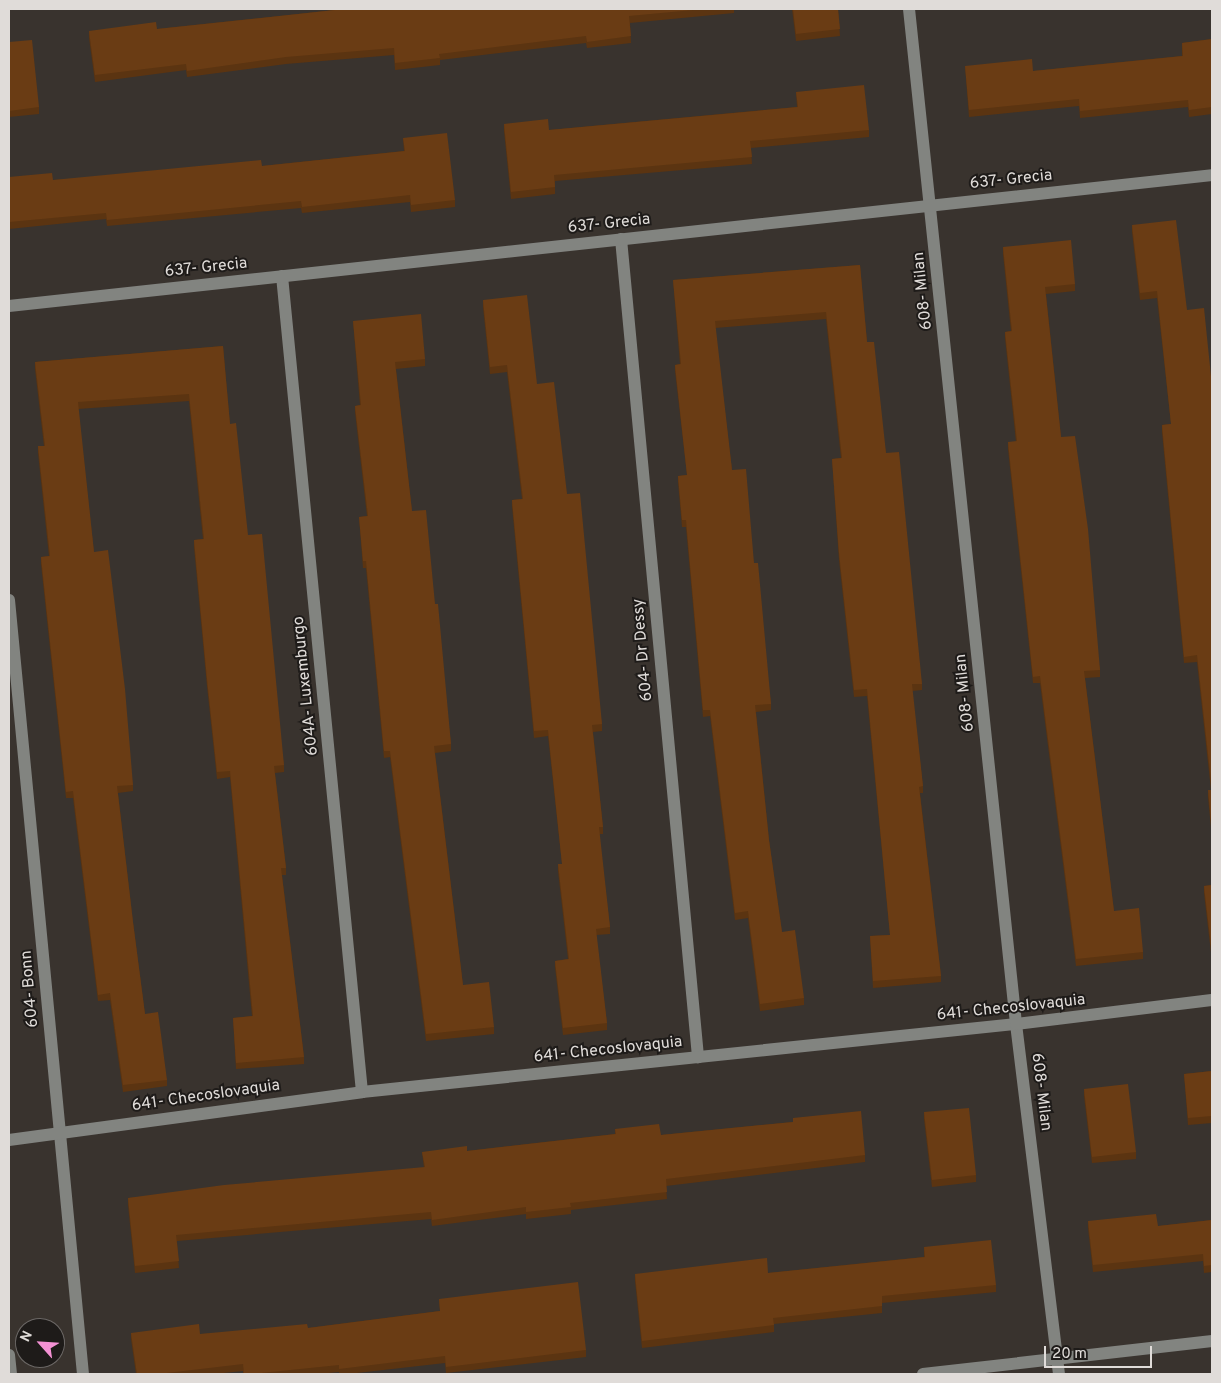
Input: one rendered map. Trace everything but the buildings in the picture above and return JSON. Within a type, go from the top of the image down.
[{"type":"street","name":"608- Milan","points":[[909,9],[1016,1024],[1059,1374]]},
{"type":"street","name":"637- Grecia","points":[[9,306],[1212,175]]},
{"type":"street","name":"604- Dr Dessy","points":[[621,239],[698,1057]]},
{"type":"street","name":"604A- Luxemburgo","points":[[282,276],[362,1092]]},
{"type":"street","name":"604- Bonn","points":[[9,600],[11,643],[83,1374]]},
{"type":"street","name":"641- Checoslovaquia","points":[[9,1140],[362,1092],[1016,1024],[1212,1000]]},
{"type":"street","points":[[923,1374],[1212,1341]]},
{"type":"street","points":[[9,1355],[11,1374]]}]
